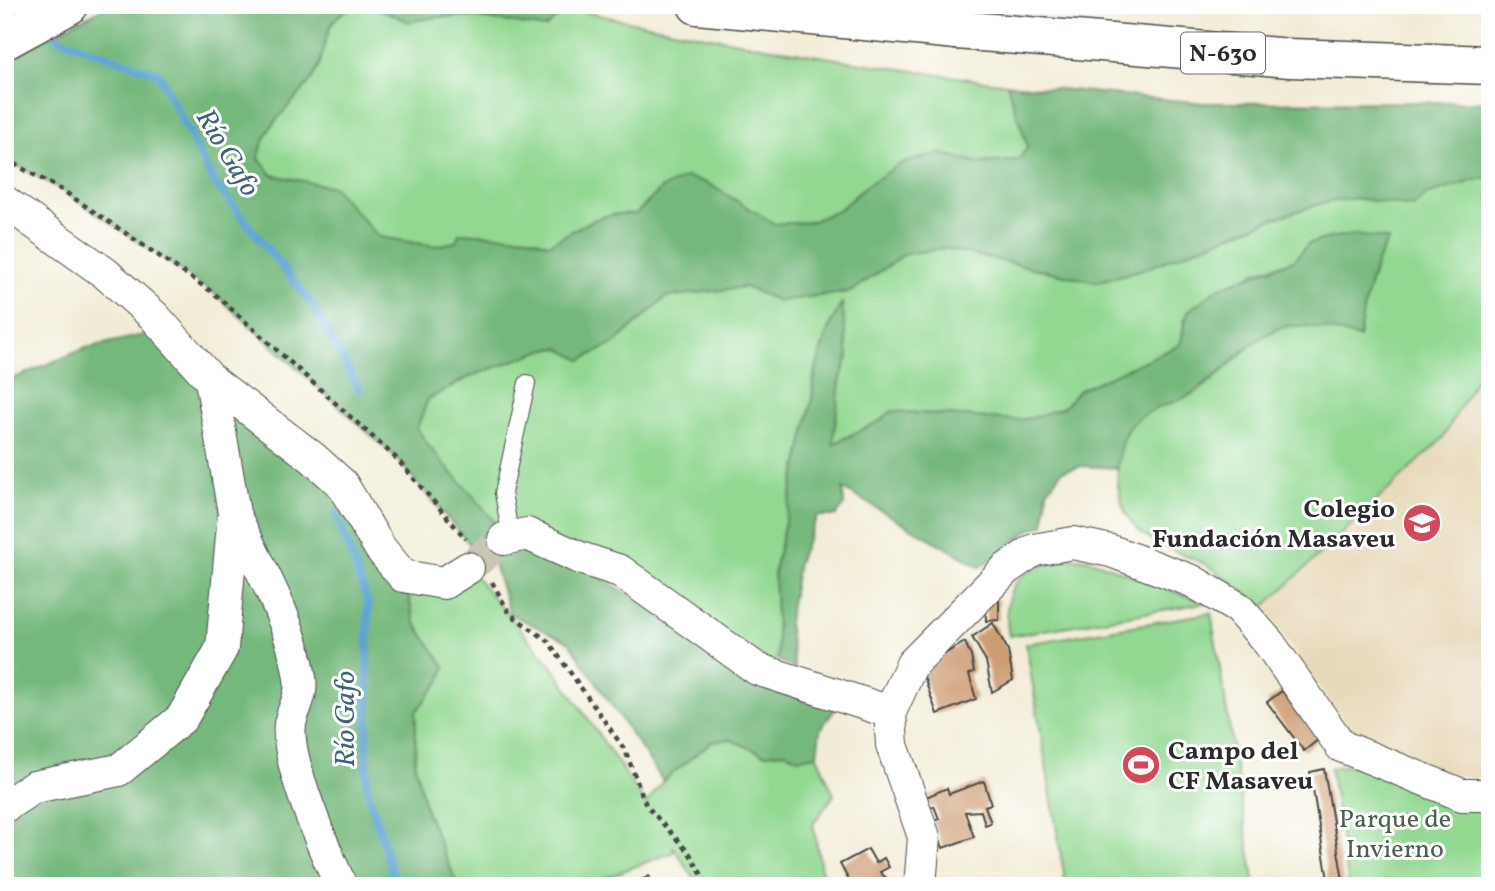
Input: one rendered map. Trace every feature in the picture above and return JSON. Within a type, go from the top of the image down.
[{"type":"highway","points":[[5,40],[69,5]]},
{"type":"highway","points":[[697,5],[957,30]]},
{"type":"highway","name":"N-630","points":[[820,5],[957,30],[1290,58],[1490,65]]},
{"type":"street","points":[[5,202],[105,273],[154,316],[211,380],[313,458],[342,484],[380,548],[403,576],[444,583],[477,565]]},
{"type":"street","points":[[211,380],[234,513],[293,642],[301,681],[299,702],[290,724],[293,757],[323,847],[341,886]]},
{"type":"street","points":[[5,806],[34,786],[119,770],[182,718],[222,648],[234,513]]},
{"type":"street","points":[[507,538],[527,534],[580,558],[620,571],[757,669],[890,712]]},
{"type":"street","points":[[920,886],[924,837],[892,745],[890,712],[912,664],[1006,569],[1034,550],[1073,543],[1111,551],[1192,582],[1238,608],[1269,643],[1341,746],[1462,795],[1490,795]]},
{"type":"lane","points":[[507,538],[503,493],[527,383]]},
{"type":"path","points":[[5,159],[62,190],[215,294],[396,458],[477,565],[510,614],[548,641],[625,750],[646,805],[690,854],[708,886]]},
{"type":"shaded area","name":"Colegio Fundación Masaveu","points":[[1490,353],[1490,780],[1442,772],[1393,754],[1349,729],[1264,607],[1443,438]]},
{"type":"green space","points":[[110,5],[555,6],[559,16],[545,28],[460,17],[409,22],[371,7],[347,10],[333,21],[329,28],[320,62],[310,82],[268,133],[259,159],[272,175],[333,187],[379,237],[434,246],[456,242],[459,233],[527,237],[549,244],[600,218],[636,214],[662,188],[686,177],[707,183],[775,224],[810,222],[839,210],[866,186],[900,164],[939,153],[980,163],[1018,160],[1028,147],[1007,84],[1203,103],[1490,102],[1490,176],[1426,195],[1413,207],[1356,198],[1322,203],[1269,220],[1147,268],[1096,282],[944,248],[905,254],[851,291],[779,301],[745,287],[666,297],[615,343],[581,360],[559,348],[546,349],[471,376],[428,399],[417,428],[438,457],[485,509],[504,539],[527,534],[737,658],[844,698],[820,729],[817,755],[799,758],[785,752],[764,754],[729,739],[711,742],[663,781],[569,642],[510,614],[489,549],[472,547],[396,458],[215,294],[62,190],[5,159],[5,64],[52,34]]},
{"type":"green space","points":[[555,6],[780,50],[1007,84],[1028,148],[1018,160],[980,163],[939,153],[866,186],[839,210],[810,222],[775,224],[707,183],[662,188],[636,214],[600,218],[549,244],[527,237],[460,233],[457,242],[434,246],[379,237],[333,187],[272,175],[259,159],[262,145],[275,122],[317,70],[333,21],[347,10],[371,7],[409,22],[460,17],[545,28],[559,16]]},
{"type":"green space","points":[[1490,175],[1490,353],[1443,438],[1264,607],[1208,566],[1157,543],[1136,528],[1122,503],[1118,485],[1123,438],[1139,417],[1204,387],[1256,341],[1281,328],[1309,327],[1359,338],[1369,288],[1388,240],[1333,237],[1308,244],[1295,260],[1255,272],[1184,319],[1181,345],[1079,390],[1064,407],[1032,418],[1015,420],[892,411],[880,421],[832,444],[840,381],[848,357],[831,321],[814,375],[812,400],[774,572],[778,660],[768,660],[526,523],[496,523],[444,465],[417,428],[428,399],[471,376],[546,349],[559,348],[581,360],[615,343],[666,297],[745,287],[779,301],[851,292],[905,254],[944,248],[1096,282],[1147,268],[1269,220],[1322,203],[1356,198],[1412,207],[1426,195]]},
{"type":"green space","points":[[1356,235],[1388,239],[1369,287],[1359,338],[1320,328],[1298,326],[1288,326],[1268,333],[1195,392],[1136,420],[1124,436],[1117,468],[1082,466],[1062,471],[1047,491],[1044,525],[1031,529],[980,567],[843,489],[844,505],[836,516],[817,516],[798,562],[788,623],[795,669],[778,660],[774,572],[818,362],[825,337],[842,303],[848,357],[840,381],[833,444],[880,421],[892,411],[1015,420],[1032,418],[1064,407],[1079,390],[1180,345],[1188,311],[1218,288],[1294,260],[1308,244],[1333,237]]},
{"type":"green space","points":[[165,330],[313,458],[403,576],[415,623],[445,667],[440,681],[416,712],[415,765],[426,811],[458,886],[15,886],[5,879],[5,382],[86,348]]},
{"type":"green space","points":[[1072,558],[1088,559],[1205,603],[1009,636],[1008,602],[1019,580],[1040,566]]},
{"type":"green space","points":[[468,568],[552,666],[646,804],[663,781],[711,742],[729,739],[764,754],[785,752],[799,758],[817,755],[834,795],[813,824],[821,870],[829,886],[699,886],[672,845],[674,852],[583,886],[458,886],[426,811],[415,765],[416,711],[440,681],[445,667],[415,623],[403,576]]},
{"type":"green space","name":"Campo del CF Masaveu","points":[[1211,613],[1255,886],[1066,886],[1026,644]]},
{"type":"green space","name":"Parque de Invierno","points":[[1359,764],[1490,811],[1490,886],[1349,886],[1330,768]]},
{"type":"building","points":[[999,599],[999,620],[986,621],[985,600]]},
{"type":"building","points":[[993,623],[1008,650],[1013,680],[992,692],[986,661],[972,637]]},
{"type":"building","points":[[965,642],[971,656],[974,672],[969,674],[976,699],[937,714],[921,668]]},
{"type":"building","points":[[1282,691],[1319,739],[1304,751],[1267,702]]},
{"type":"building","points":[[1324,769],[1344,886],[1329,886],[1310,772]]},
{"type":"building","points":[[984,781],[991,804],[985,806],[991,823],[985,825],[981,811],[965,812],[974,837],[943,848],[933,821],[939,819],[934,806],[930,808],[926,797],[947,788],[949,794]]},
{"type":"building","points":[[868,849],[876,863],[884,858],[889,867],[880,872],[892,884],[852,886],[840,864]]},
{"type":"building","points":[[649,876],[654,886],[630,886]]},
{"type":"waterway","name":"Río Gafo","points":[[5,7],[22,17]]},
{"type":"waterway","name":"Río Gafo","points":[[45,30],[62,40],[159,74],[212,179],[315,308],[359,389]]},
{"type":"waterway","name":"Río Gafo","points":[[336,513],[368,603],[367,788],[396,886]]},
{"type":"tunnel","points":[[468,568],[504,539]]},
{"type":"place","name":"Colegio Fundación Masaveu","points":[[1422,523]]},
{"type":"place","name":"Campo del CF Masaveu","points":[[1141,765]]}]
